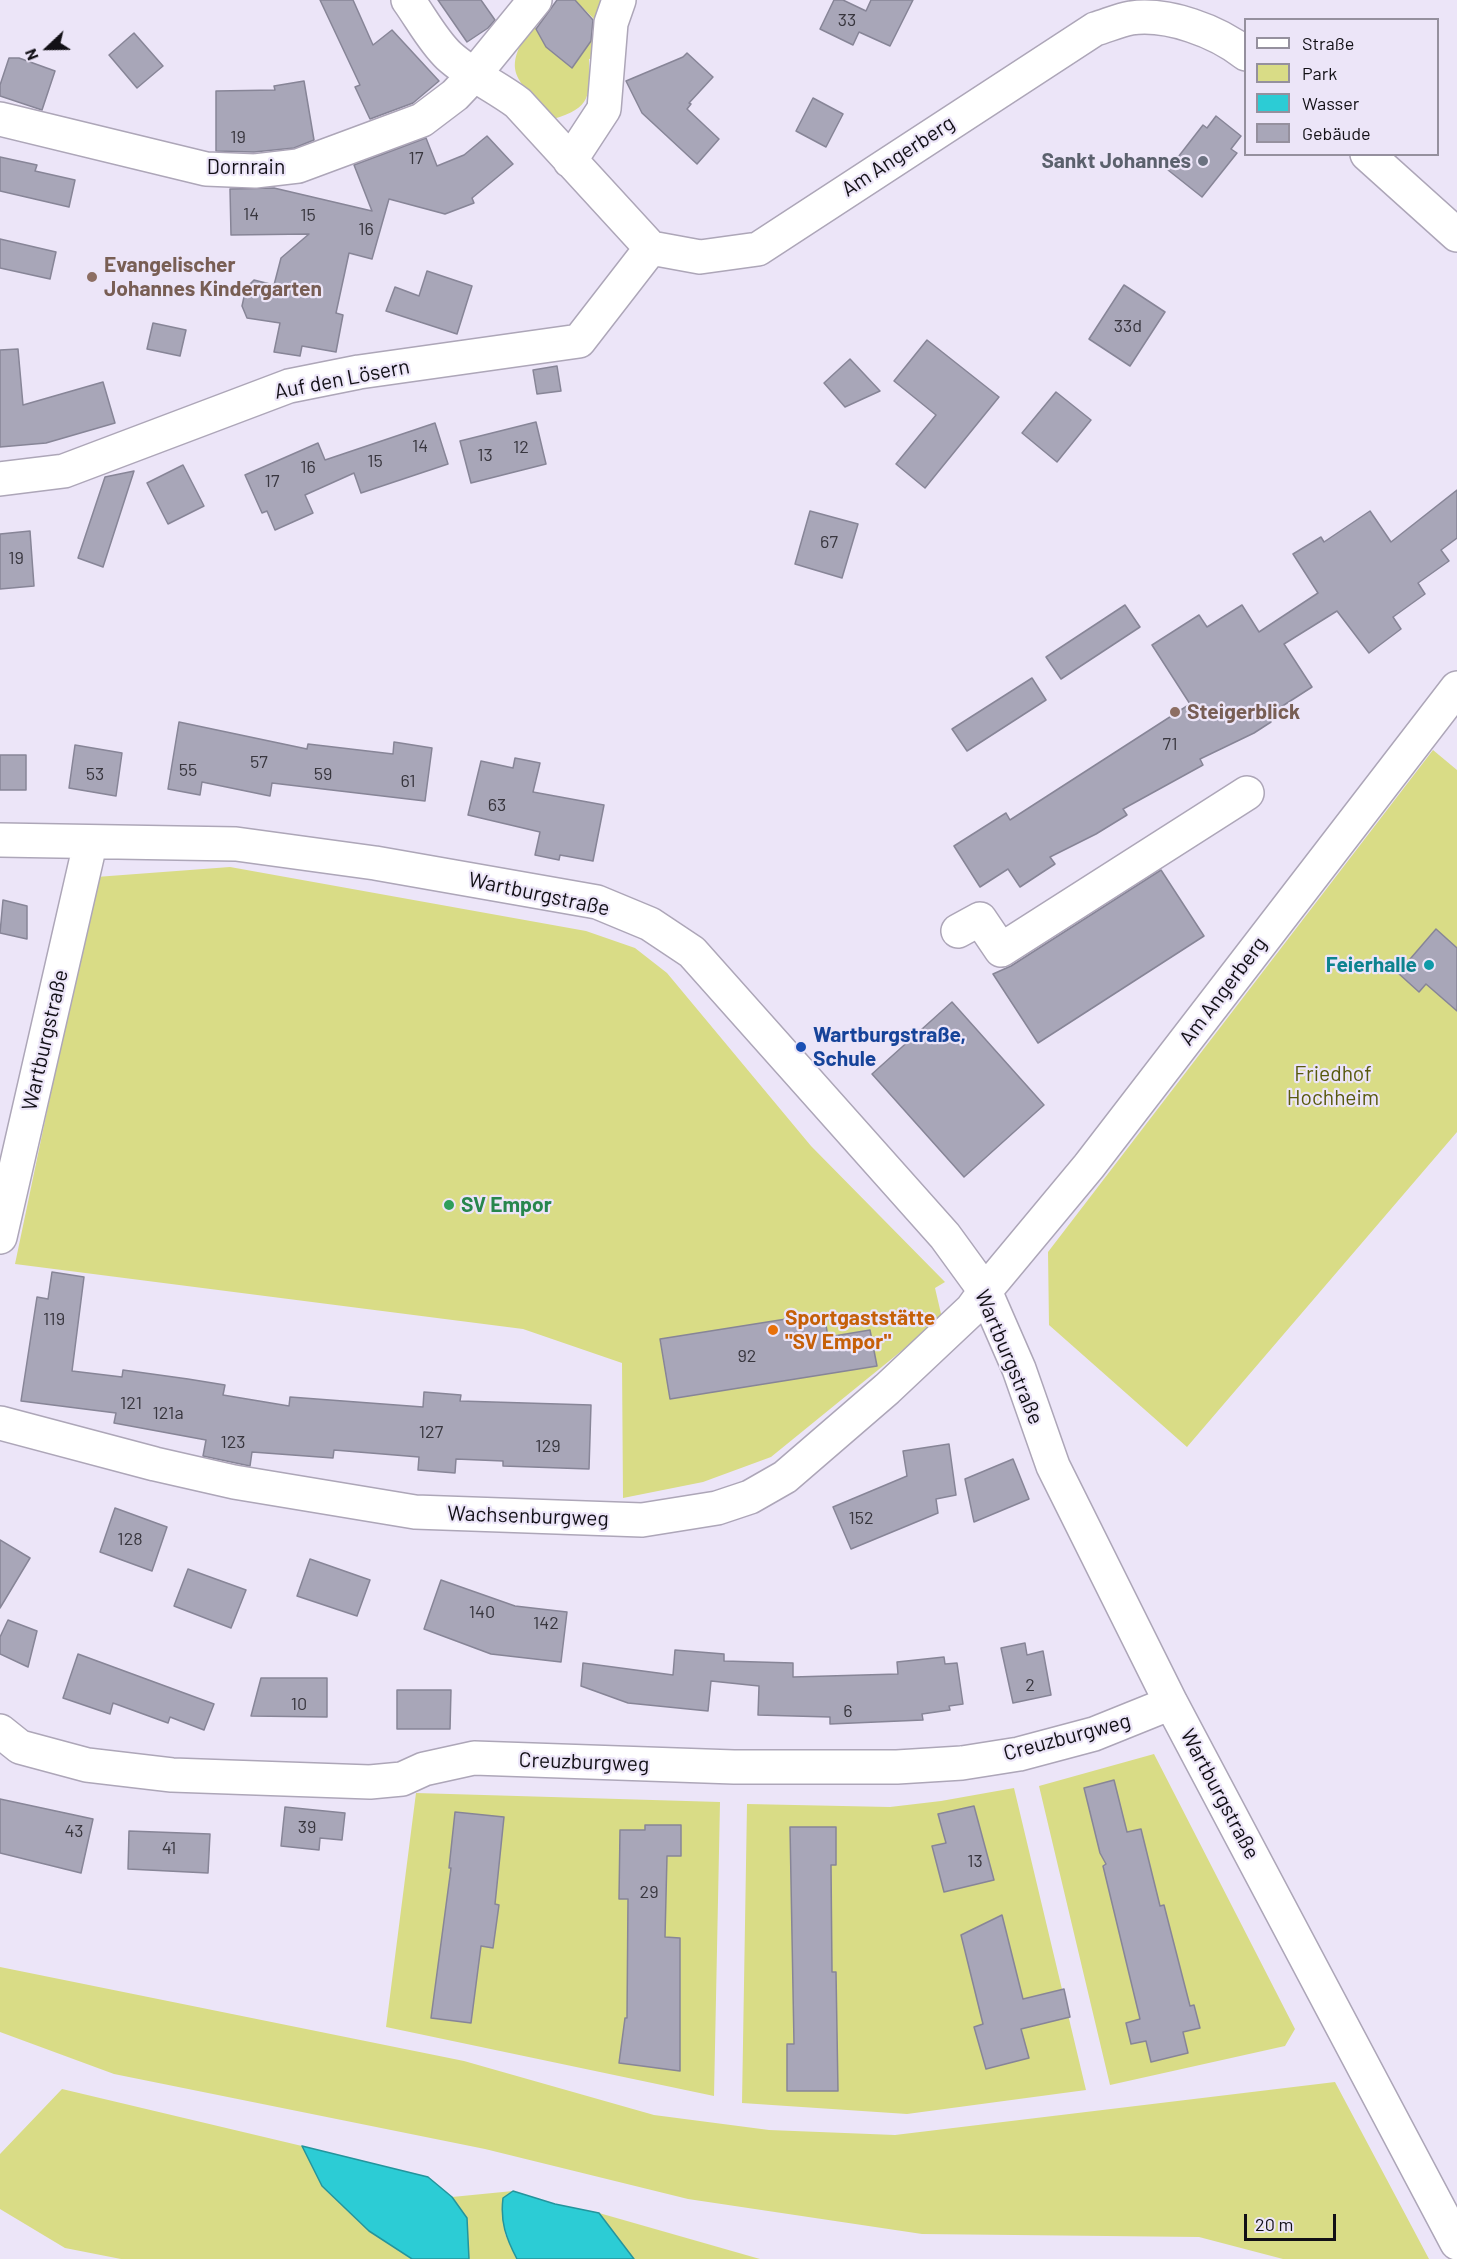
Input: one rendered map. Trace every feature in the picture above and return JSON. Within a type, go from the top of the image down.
[{"type":"street","points":[[408,0],[447,54],[473,76],[493,85],[518,103],[651,248]]},
{"type":"street","points":[[473,76],[535,0]]},
{"type":"street","points":[[570,161],[604,109],[611,23],[619,0]]},
{"type":"street","name":"Am Angerberg","points":[[651,248],[700,257],[758,249],[1095,29],[1131,18],[1162,19],[1193,26],[1236,46],[1244,53]]},
{"type":"street","name":"Dornrain","points":[[0,119],[206,169],[255,171],[298,166],[422,120],[455,95],[473,76]]},
{"type":"street","points":[[1369,156],[1457,235]]},
{"type":"street","name":"Auf den Lösern","points":[[0,479],[64,471],[289,386],[358,372],[579,341],[651,248]]},
{"type":"street","name":"Am Angerberg","points":[[985,1291],[1089,1166],[1457,688]]},
{"type":"street","points":[[958,931],[980,919],[1001,950],[1247,793]]},
{"type":"street","name":"Wartburgstraße","points":[[0,840],[90,844],[236,844],[375,863],[597,902],[650,924],[692,952],[945,1236],[985,1291],[1018,1369],[1053,1466],[1172,1703],[1457,2243]]},
{"type":"street","name":"Wartburgstraße","points":[[0,1237],[90,844]]},
{"type":"street","name":"Wachsenburgweg","points":[[0,1423],[155,1464],[234,1482],[393,1509],[489,1516],[642,1520],[717,1508],[750,1497],[785,1477],[887,1389],[972,1309],[985,1291]]},
{"type":"street","name":"Creuzburgweg","points":[[0,1731],[20,1747],[87,1765],[172,1775],[370,1782],[402,1779],[424,1769],[474,1758],[734,1767],[897,1767],[962,1762],[1019,1754],[1094,1734],[1172,1703]]},
{"type":"green space","points":[[575,0],[604,0],[596,58],[589,59],[588,91],[582,105],[566,115],[553,119],[522,84],[517,75],[515,65],[517,54],[533,23],[546,47],[572,68],[591,40],[597,22]]},
{"type":"green space","name":"Friedhof Hochheim","points":[[1433,750],[1457,770],[1457,1132],[1187,1447],[1049,1325],[1048,1252]]},
{"type":"green space","name":"SV Empor","points":[[230,867],[586,931],[635,948],[667,973],[811,1146],[945,1282],[935,1288],[942,1318],[771,1457],[703,1482],[623,1498],[622,1363],[523,1329],[15,1264],[96,877]]},
{"type":"green space","points":[[1154,1754],[1295,2029],[1285,2046],[1110,2085],[1039,1786]]},
{"type":"green space","points":[[1014,1788],[1086,2090],[907,2114],[742,2103],[747,1804],[890,1807]]},
{"type":"green space","points":[[416,1793],[720,1802],[714,2096],[386,2027]]},
{"type":"green space","points":[[0,1967],[464,2061],[654,2115],[769,2130],[895,2135],[1335,2082],[1429,2259],[1283,2259],[1199,2237],[922,2234],[688,2199],[485,2149],[114,2074],[0,2032]]},
{"type":"green space","points":[[62,2089],[302,2146],[322,2186],[369,2231],[412,2259],[121,2259],[65,2248],[0,2209],[0,2154]]},
{"type":"green space","points":[[513,2191],[503,2198],[505,2234],[517,2259],[469,2259],[467,2218],[452,2197]]},
{"type":"green space","points":[[599,2213],[760,2259],[634,2259]]},
{"type":"water","points":[[302,2146],[428,2177],[452,2197],[467,2218],[469,2259],[412,2259],[369,2231],[322,2186]]},
{"type":"water","points":[[513,2191],[555,2204],[599,2213],[634,2259],[517,2259],[507,2237],[502,2215],[503,2198]]},
{"type":"building","points":[[320,0],[353,0],[373,45],[392,30],[439,81],[413,103],[370,119],[355,87],[360,85]]},
{"type":"building","points":[[438,0],[481,0],[495,20],[488,28],[467,42]]},
{"type":"building","points":[[557,0],[575,0],[593,20],[591,41],[572,68],[546,47],[536,29]]},
{"type":"building","points":[[834,0],[843,0],[866,11],[871,0],[913,0],[890,46],[859,32],[853,45],[820,29]]},
{"type":"building","points":[[134,33],[163,66],[137,88],[109,55]]},
{"type":"building","points":[[687,53],[713,77],[689,103],[691,104],[687,109],[719,139],[697,164],[642,113],[626,81],[683,57]]},
{"type":"building","points":[[9,58],[19,58],[55,71],[42,110],[0,96],[0,85]]},
{"type":"building","points":[[304,81],[314,140],[294,148],[254,152],[216,151],[216,91],[275,90],[274,86]]},
{"type":"building","points":[[813,98],[843,114],[826,147],[796,131]]},
{"type":"building","name":"Sankt Johannes","points":[[1216,116],[1241,136],[1231,149],[1237,153],[1202,197],[1168,170],[1203,125],[1207,128]]},
{"type":"building","points":[[487,136],[513,164],[472,198],[474,203],[445,214],[389,199],[372,259],[349,253],[336,313],[343,315],[336,352],[302,346],[300,356],[274,352],[280,323],[247,318],[242,306],[246,288],[254,280],[274,285],[281,258],[309,234],[231,235],[230,189],[274,188],[372,211],[354,165],[426,138],[437,166],[464,155]]},
{"type":"building","points":[[0,157],[37,165],[35,171],[75,180],[69,207],[0,191]]},
{"type":"building","points":[[0,239],[56,252],[50,279],[0,268]]},
{"type":"building","points":[[427,271],[472,286],[457,334],[386,311],[395,287],[419,296]]},
{"type":"building","points":[[1124,285],[1165,312],[1130,366],[1089,339]]},
{"type":"building","points":[[153,323],[186,330],[180,356],[147,349]]},
{"type":"building","points":[[927,340],[999,397],[925,488],[896,464],[936,415],[894,381]]},
{"type":"building","points":[[18,349],[23,405],[103,382],[115,423],[46,443],[0,447],[0,350]]},
{"type":"building","points":[[850,359],[880,391],[845,407],[824,383]]},
{"type":"building","points":[[557,366],[561,391],[537,394],[533,370]]},
{"type":"building","points":[[1056,392],[1091,420],[1057,462],[1022,433]]},
{"type":"building","points":[[536,422],[546,464],[471,483],[460,441]]},
{"type":"building","points":[[435,423],[448,464],[361,493],[354,473],[305,495],[313,513],[275,530],[267,511],[262,513],[245,475],[318,443],[325,460]]},
{"type":"building","points":[[183,465],[204,506],[168,524],[147,483]]},
{"type":"building","points":[[134,471],[103,567],[78,558],[105,477]]},
{"type":"building","points":[[1457,490],[1457,538],[1441,550],[1449,561],[1418,583],[1425,594],[1393,617],[1401,629],[1369,653],[1337,611],[1284,644],[1312,687],[1267,716],[1271,722],[1254,733],[1200,759],[1203,765],[1123,809],[1127,815],[1096,834],[1050,857],[1055,864],[1020,887],[1008,869],[980,887],[954,846],[1006,813],[1010,820],[1190,704],[1152,645],[1199,615],[1207,627],[1242,605],[1259,632],[1318,593],[1293,554],[1321,537],[1324,542],[1370,511],[1391,542]]},
{"type":"building","points":[[810,511],[858,524],[842,578],[795,564]]},
{"type":"building","points":[[30,531],[34,586],[0,589],[0,534]]},
{"type":"building","points":[[1125,605],[1140,627],[1061,679],[1046,657]]},
{"type":"building","points":[[1032,678],[1046,700],[967,751],[952,729]]},
{"type":"building","points":[[179,722],[307,749],[308,744],[393,754],[394,742],[432,748],[425,801],[272,783],[270,796],[202,782],[200,795],[168,789]]},
{"type":"building","points":[[75,745],[122,753],[116,796],[69,788]]},
{"type":"building","points":[[0,755],[26,755],[26,790],[0,790]]},
{"type":"building","points":[[515,758],[540,763],[533,792],[604,805],[593,861],[560,855],[559,860],[535,855],[540,832],[468,815],[481,761],[513,768]]},
{"type":"building","points":[[1161,870],[1204,936],[1038,1043],[993,974],[1011,966]]},
{"type":"building","points":[[3,900],[27,906],[27,939],[0,933]]},
{"type":"building","name":"Feierhalle","points":[[1436,929],[1457,948],[1457,1011],[1426,984],[1419,992],[1398,973]]},
{"type":"building","points":[[952,1002],[1044,1105],[964,1177],[872,1074]]},
{"type":"building","points":[[52,1272],[84,1277],[72,1371],[122,1377],[123,1370],[188,1379],[225,1385],[223,1395],[289,1406],[290,1397],[423,1407],[424,1392],[461,1395],[460,1401],[591,1405],[589,1469],[503,1466],[503,1461],[456,1459],[455,1473],[418,1470],[419,1457],[334,1450],[333,1458],[252,1452],[250,1466],[203,1456],[206,1440],[114,1423],[116,1413],[21,1401],[37,1297],[48,1299]]},
{"type":"building","points":[[824,1313],[828,1337],[870,1330],[877,1366],[670,1399],[660,1339]]},
{"type":"building","points":[[949,1444],[956,1495],[936,1499],[938,1513],[851,1549],[833,1507],[907,1476],[903,1451]]},
{"type":"building","points":[[1013,1459],[1029,1499],[974,1522],[965,1479]]},
{"type":"building","points":[[115,1508],[167,1527],[152,1571],[100,1552]]},
{"type":"building","points":[[0,1540],[30,1558],[0,1608]]},
{"type":"building","points":[[310,1559],[370,1580],[357,1616],[297,1596]]},
{"type":"building","points":[[188,1569],[246,1590],[231,1628],[174,1606]]},
{"type":"building","points":[[441,1580],[515,1606],[567,1612],[561,1662],[491,1654],[424,1629]]},
{"type":"building","points":[[8,1620],[37,1631],[28,1667],[0,1654],[0,1637]]},
{"type":"building","points":[[1025,1643],[1027,1655],[1043,1651],[1051,1695],[1013,1703],[1001,1648]]},
{"type":"building","points":[[675,1650],[724,1654],[724,1661],[793,1663],[793,1677],[898,1674],[897,1662],[944,1657],[945,1664],[957,1663],[963,1704],[949,1706],[950,1710],[922,1714],[923,1720],[830,1724],[830,1717],[758,1715],[759,1686],[711,1681],[708,1711],[628,1703],[581,1686],[583,1663],[673,1675]]},
{"type":"building","points":[[78,1654],[214,1704],[204,1730],[170,1717],[168,1723],[113,1703],[110,1714],[63,1698]]},
{"type":"building","points":[[261,1678],[327,1678],[327,1717],[251,1716]]},
{"type":"building","points":[[397,1690],[451,1690],[450,1729],[397,1729]]},
{"type":"building","points":[[1114,1780],[1127,1832],[1141,1829],[1160,1906],[1164,1905],[1190,2006],[1194,2005],[1200,2028],[1183,2032],[1188,2053],[1151,2062],[1146,2041],[1131,2044],[1126,2023],[1140,2019],[1103,1866],[1106,1864],[1100,1853],[1084,1788]]},
{"type":"building","points":[[0,1799],[93,1819],[81,1873],[0,1853]]},
{"type":"building","points":[[974,1806],[994,1880],[944,1892],[932,1846],[946,1843],[938,1814]]},
{"type":"building","points":[[285,1807],[345,1813],[342,1840],[320,1838],[319,1850],[281,1846]]},
{"type":"building","points":[[455,1812],[504,1817],[495,1904],[499,1905],[493,1948],[481,1946],[471,2023],[431,2018],[451,1868],[449,1868]]},
{"type":"building","points":[[645,1825],[681,1825],[681,1856],[667,1856],[665,1937],[680,1938],[680,2071],[619,2063],[625,2018],[627,2018],[628,1899],[619,1899],[620,1830],[645,1830]]},
{"type":"building","points":[[790,1827],[836,1827],[836,1865],[831,1865],[832,1972],[836,1972],[838,2091],[787,2091],[787,2044],[794,2044]]},
{"type":"building","points":[[129,1831],[210,1834],[208,1873],[128,1869]]},
{"type":"building","points":[[1002,1915],[1023,1999],[1064,1989],[1070,2017],[1021,2029],[1029,2058],[986,2069],[974,2027],[983,2024],[961,1935]]},
{"type":"place","name":"Sankt Johannes","points":[[1203,161]]},
{"type":"place","name":"Evangelischer Johannes Kindergarten","points":[[92,277]]},
{"type":"place","name":"Steigerblick","points":[[1175,712]]},
{"type":"place","name":"Feierhalle","points":[[1429,965]]},
{"type":"place","name":"Wartburgstraße, Schule","points":[[801,1047]]},
{"type":"place","name":"SV Empor","points":[[449,1205]]},
{"type":"place","name":"Sportgaststätte \"SV Empor\"","points":[[773,1330]]}]
